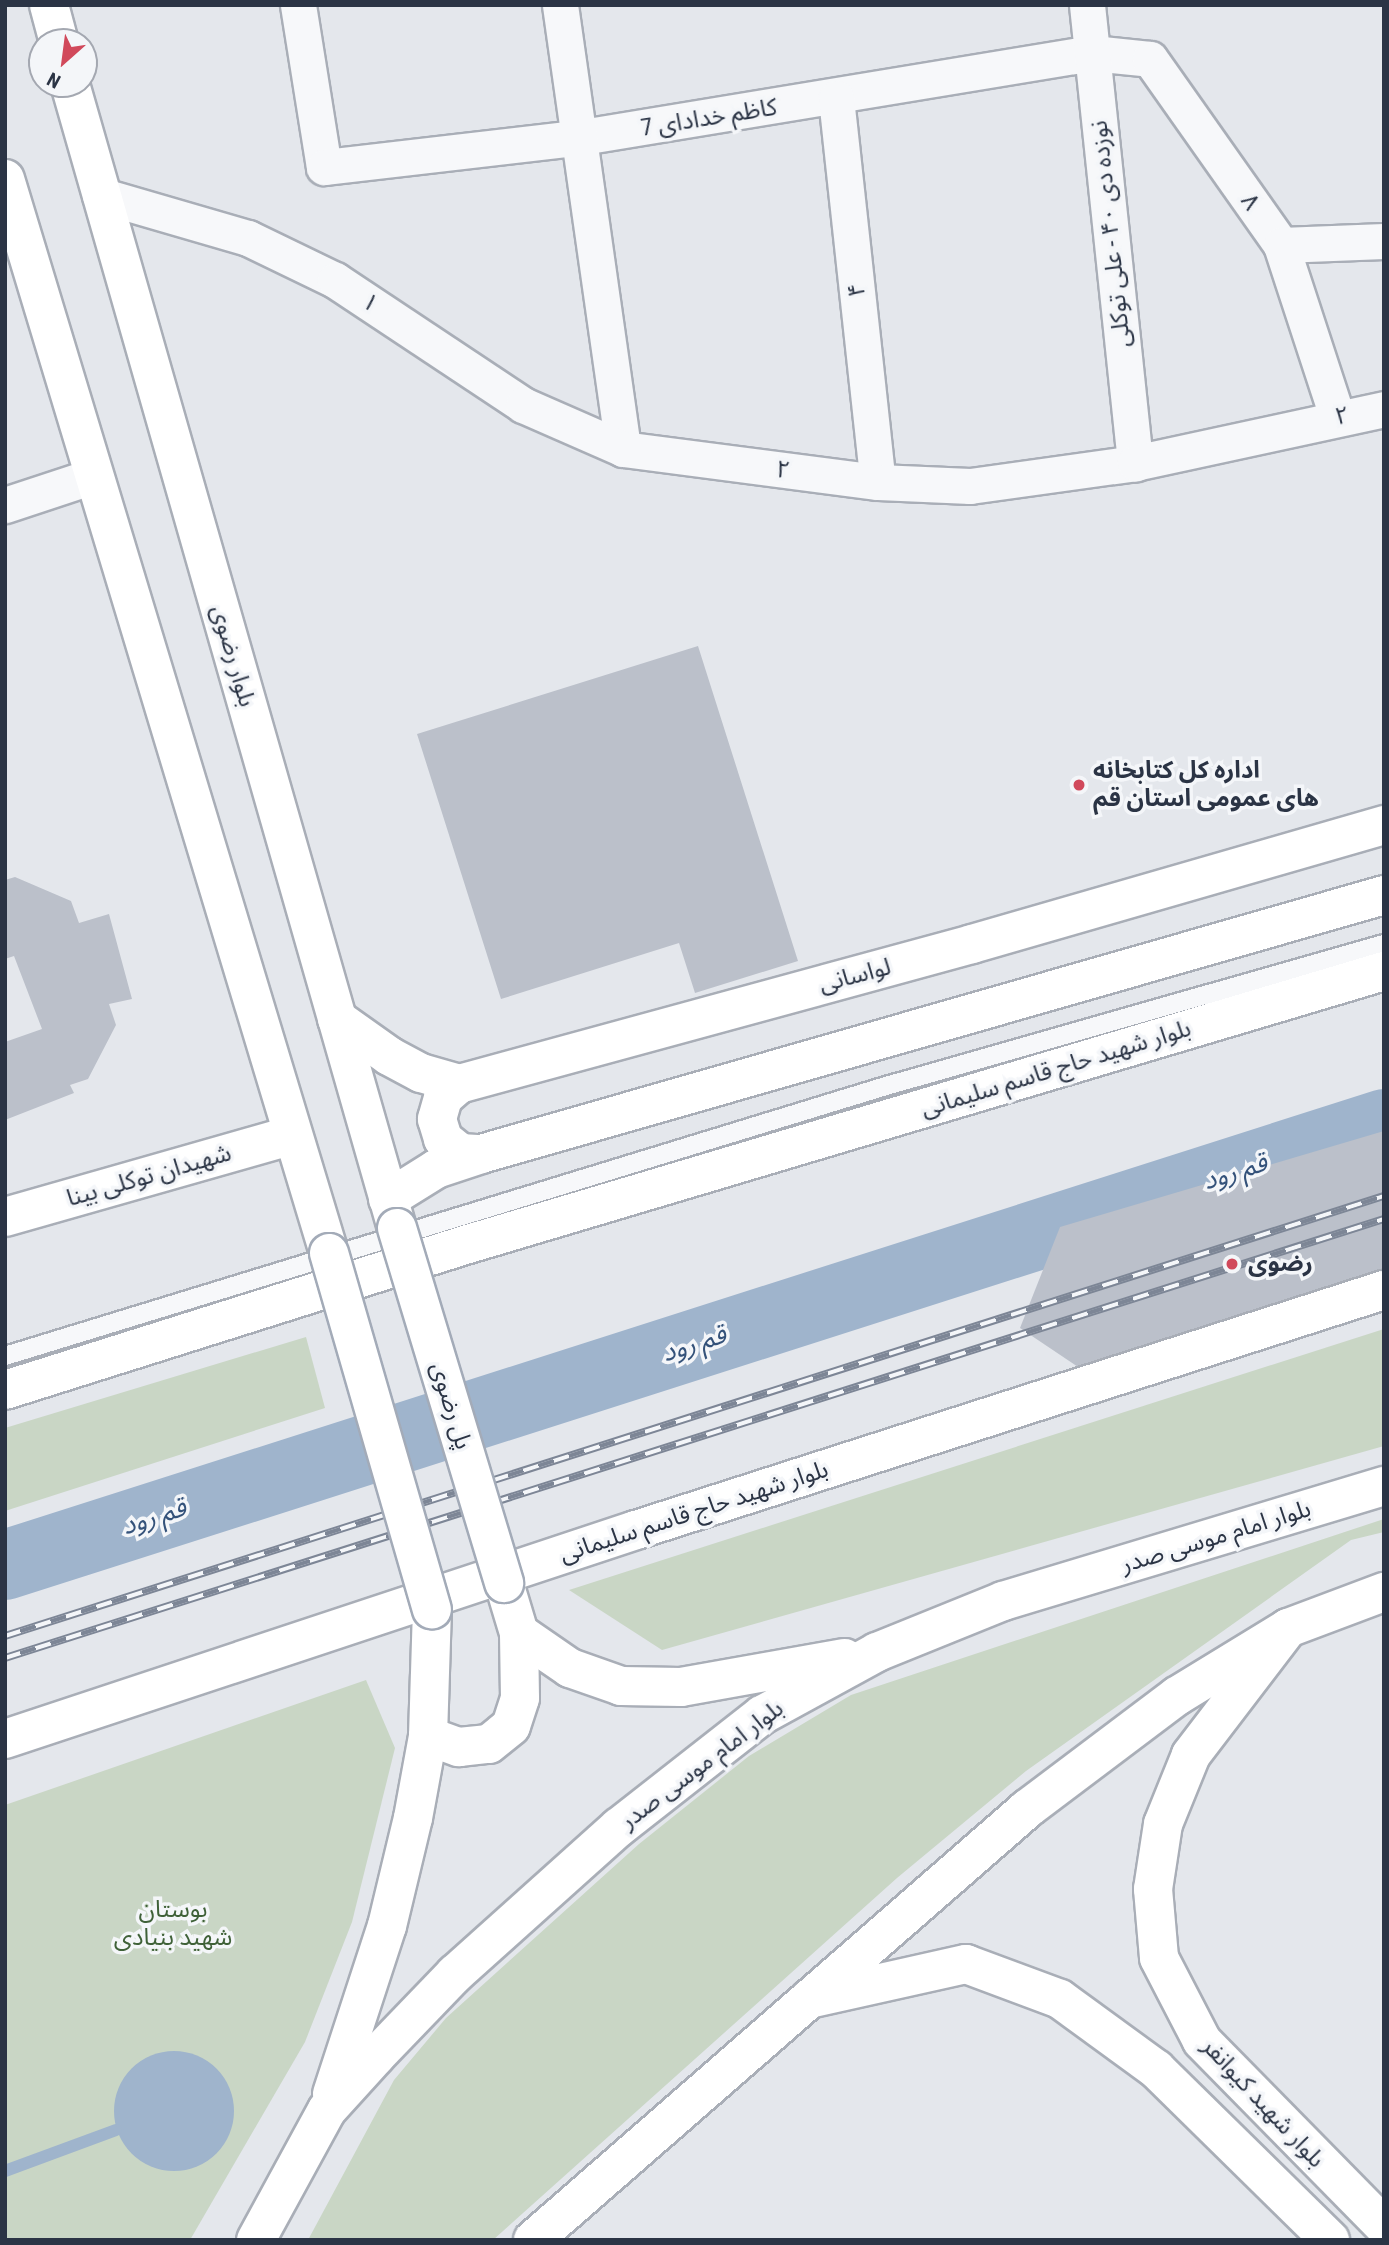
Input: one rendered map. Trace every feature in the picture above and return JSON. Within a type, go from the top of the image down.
[{"type":"main road","points":[[49,5],[55,28]]},
{"type":"main road","name":"بلوار رضوی","points":[[74,98],[393,1213]]},
{"type":"main road","points":[[5,179],[329,1253],[432,1609],[428,1736],[387,1926],[327,2110]]},
{"type":"main road","name":"لواسانی","points":[[459,1084],[972,944],[1384,825]]},
{"type":"main road","points":[[393,1213],[436,1169],[481,1154],[1384,895]]},
{"type":"main road","name":"بلوار شهید حاج قاسم سلیمانی","points":[[5,1390],[475,1242],[1384,971]]},
{"type":"main road","points":[[337,1019],[400,1062],[459,1084],[443,1098],[437,1119],[443,1139],[460,1153],[481,1154]]},
{"type":"main road","name":"شهیدان توکلی بینا","points":[[5,1217],[293,1135]]},
{"type":"main road","name":"پل رضوی","points":[[393,1213],[519,1633],[520,1698],[511,1726],[489,1744],[459,1747],[428,1736]]},
{"type":"main road","name":"بلوار شهید حاج قاسم سلیمانی","points":[[5,1739],[649,1526],[1384,1290]]},
{"type":"main road","name":"بلوار امام موسی صدر","points":[[256,2240],[327,2110],[455,1974],[619,1827],[762,1714],[877,1652],[1003,1601],[1384,1486]]},
{"type":"main road","points":[[533,2240],[1027,1809],[1177,1696],[1288,1628],[1384,1592]]},
{"type":"main road","name":"بلوار شهید کیوانفر","points":[[1288,1628],[1191,1755],[1163,1824],[1153,1889],[1158,1958],[1202,2042],[1384,2226]]},
{"type":"main road","points":[[519,1633],[570,1668],[621,1686],[681,1687],[877,1652]]},
{"type":"main road","name":"بلوار شهید کیوانفر","points":[[809,1998],[966,1964],[1060,1999],[1156,2069],[1330,2240]]},
{"type":"street","name":"7 کاظم خدادای","points":[[298,5],[324,167],[582,137],[836,98],[1092,53]]},
{"type":"street","points":[[560,5],[582,137],[623,449]]},
{"type":"street","name":"نوزده دی ۴۰ - علی توکلی","points":[[1087,5],[1135,463]]},
{"type":"street","name":"۸","points":[[1092,53],[1150,59],[1281,245],[1337,416]]},
{"type":"street","name":"۴","points":[[836,98],[878,482]]},
{"type":"street","name":"۱","points":[[100,195],[248,238],[335,280],[523,405],[623,449]]},
{"type":"street","points":[[1281,245],[1384,241]]},
{"type":"street","name":"۲","points":[[623,449],[878,482],[970,486],[1135,463],[1337,416],[1384,409]]},
{"type":"street","points":[[5,505],[93,476]]},
{"type":"lane","points":[[5,1356],[886,1086],[1384,944]]},
{"type":"green space","points":[[1384,1329],[1384,1446],[662,1650],[569,1590]]},
{"type":"green space","points":[[306,1337],[325,1408],[5,1511],[5,1428]]},
{"type":"green space","points":[[1384,1519],[1384,1532],[1351,1540],[1026,1771],[897,1878],[493,2240],[308,2240],[394,2080],[446,2018],[639,1844],[749,1756],[851,1695]]},
{"type":"green space","name":"بوستان شهید بنیادی","points":[[366,1680],[395,1748],[352,1922],[305,2042],[190,2240],[5,2240],[5,1805]]},
{"type":"water","points":[[174,2051],[197,2055],[217,2068],[230,2088],[234,2111],[230,2134],[217,2154],[197,2167],[174,2171],[151,2167],[131,2154],[118,2134],[114,2111],[118,2088],[131,2068],[151,2055]]},
{"type":"building","points":[[698,646],[798,961],[695,993],[679,943],[501,999],[417,734]]},
{"type":"building","points":[[15,877],[71,901],[79,923],[109,914],[132,999],[109,1004],[116,1025],[88,1079],[70,1085],[74,1093],[5,1120],[5,1042],[42,1029],[14,956],[5,959],[5,880]]},
{"type":"building","name":"رضوی","points":[[1384,1131],[1384,1308],[1099,1381],[1020,1328],[1060,1227]]},
{"type":"waterway","name":"قم رود","points":[[5,1565],[1384,1124]]},
{"type":"waterway","points":[[5,2171],[116,2130]]},
{"type":"railway","points":[[5,1636],[1384,1196]]},
{"type":"railway","points":[[5,1658],[1384,1219]]},
{"type":"place","name":"اداره کل کتابخانه های عمومی استان قم","points":[[1079,785]]},
{"type":"place","name":"رضوی","points":[[1232,1264]]}]
